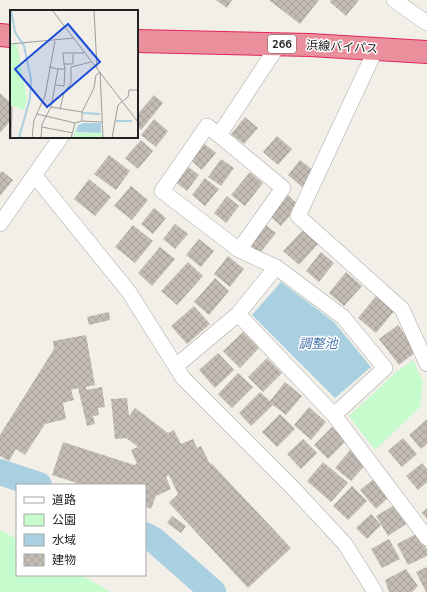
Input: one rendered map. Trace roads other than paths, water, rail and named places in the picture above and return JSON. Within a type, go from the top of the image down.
[{"type":"highway","points":[[0,35],[10,36]]},
{"type":"highway","name":"浜線バイパス","points":[[138,41],[279,44],[427,52]]},
{"type":"street","points":[[394,0],[427,23]]},
{"type":"street","points":[[219,135],[279,44]]},
{"type":"street","points":[[376,49],[298,216],[402,309],[427,364]]},
{"type":"street","points":[[239,250],[283,188],[207,126],[162,191],[239,250],[276,267],[343,316],[385,368],[334,415]]},
{"type":"street","points":[[0,224],[60,138]]},
{"type":"street","points":[[35,176],[129,292],[183,378],[292,487],[345,544],[375,592]]},
{"type":"street","points":[[176,366],[238,314],[276,267]]},
{"type":"street","points":[[238,314],[334,415],[427,538]]},
{"type":"water","name":"調整池","points":[[281,282],[334,322],[371,367],[335,398],[252,315]]},
{"type":"waterway","points":[[0,472],[36,484]]},
{"type":"waterway","points":[[146,536],[154,540],[213,592]]}]
